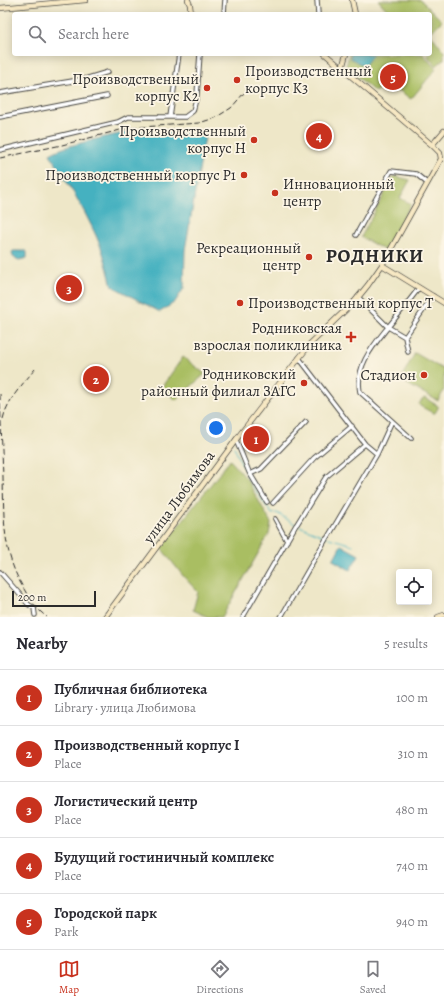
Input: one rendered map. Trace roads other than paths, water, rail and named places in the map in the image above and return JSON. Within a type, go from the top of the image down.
[{"type":"main road","points":[[0,8],[86,0]]},
{"type":"main road","points":[[352,0],[355,12]]},
{"type":"main road","points":[[190,1],[191,12]]},
{"type":"main road","points":[[327,56],[432,145],[444,131]]},
{"type":"main road","points":[[342,69],[345,56]]},
{"type":"main road","name":"улица Любимова","points":[[105,617],[233,443],[310,344],[358,297],[382,265],[441,157],[439,152],[432,145]]},
{"type":"main road","points":[[382,265],[444,303]]},
{"type":"main road","points":[[438,617],[444,615]]},
{"type":"street","points":[[224,12],[225,0]]},
{"type":"street","points":[[317,0],[318,12]]},
{"type":"street","points":[[170,117],[179,56]]},
{"type":"street","points":[[0,150],[118,122],[128,117],[185,117],[193,111],[197,95],[200,56]]},
{"type":"street","points":[[0,93],[85,78],[108,72]]},
{"type":"street","points":[[0,117],[108,96]]},
{"type":"street","points":[[356,235],[391,171],[416,174],[428,183]]},
{"type":"street","points":[[411,438],[360,392],[358,382],[367,354],[376,340],[419,288]]},
{"type":"street","points":[[408,352],[405,337],[433,296]]},
{"type":"street","points":[[358,297],[388,327],[405,337]]},
{"type":"street","points":[[299,358],[365,444],[377,454]]},
{"type":"street","points":[[281,617],[377,454],[392,421]]},
{"type":"street","points":[[250,474],[261,469],[306,422]]},
{"type":"street","points":[[274,503],[314,458],[352,426]]},
{"type":"street","points":[[233,443],[267,502]]},
{"type":"street","points":[[243,617],[296,525],[326,478],[365,444]]},
{"type":"street","points":[[275,519],[287,541]]},
{"type":"street","points":[[0,572],[29,605],[34,608],[36,616]]},
{"type":"water","points":[[350,56],[372,56],[364,66],[350,58]]},
{"type":"water","points":[[152,129],[180,132],[205,137],[185,250],[184,288],[175,302],[160,312],[112,286],[97,237],[78,201],[50,154],[88,141],[128,132]]},
{"type":"water","points":[[13,251],[26,251],[27,258],[19,260],[13,257]]},
{"type":"water","points":[[341,545],[359,555],[350,570],[333,560]]},
{"type":"waterway","points":[[234,447],[250,482],[272,514],[277,513],[295,524]]},
{"type":"waterway","points":[[297,525],[326,537]]},
{"type":"waterway","points":[[329,538],[353,545]]},
{"type":"railway","points":[[0,158],[62,145],[128,128],[199,123],[215,118],[231,108],[244,93]]},
{"type":"railway","points":[[3,419],[8,405],[35,369]]},
{"type":"railway","points":[[0,394],[4,521],[8,548],[17,575],[26,593],[37,608],[47,617]]},
{"type":"place","name":"Городской парк","points":[[393,77]]},
{"type":"place","name":"Производственный корпус K3","points":[[237,80]]},
{"type":"place","name":"Производственный корпус K2","points":[[207,88]]},
{"type":"place","name":"Будущий гостиничный комплекс","points":[[319,136]]},
{"type":"place","name":"Производственный корпус H","points":[[254,140]]},
{"type":"place","name":"Производственный корпус P1","points":[[244,175]]},
{"type":"place","name":"Инновационный центр","points":[[275,193]]},
{"type":"place","name":"Рекреационный центр","points":[[309,257]]},
{"type":"place","name":"Логистический центр","points":[[69,288]]},
{"type":"place","name":"Производственный корпус T","points":[[240,303]]},
{"type":"place","name":"Родниковская взрослая поликлиника","points":[[351,337]]},
{"type":"place","name":"Стадион","points":[[424,375]]},
{"type":"place","name":"Производственный корпус I","points":[[96,379]]},
{"type":"place","name":"Родниковский районный филиал ЗАГС","points":[[304,383]]},
{"type":"place","name":"Публичная библиотека","points":[[256,439]]},
{"type":"district","name":"РОДНИКИ","points":[[375,256]]}]
